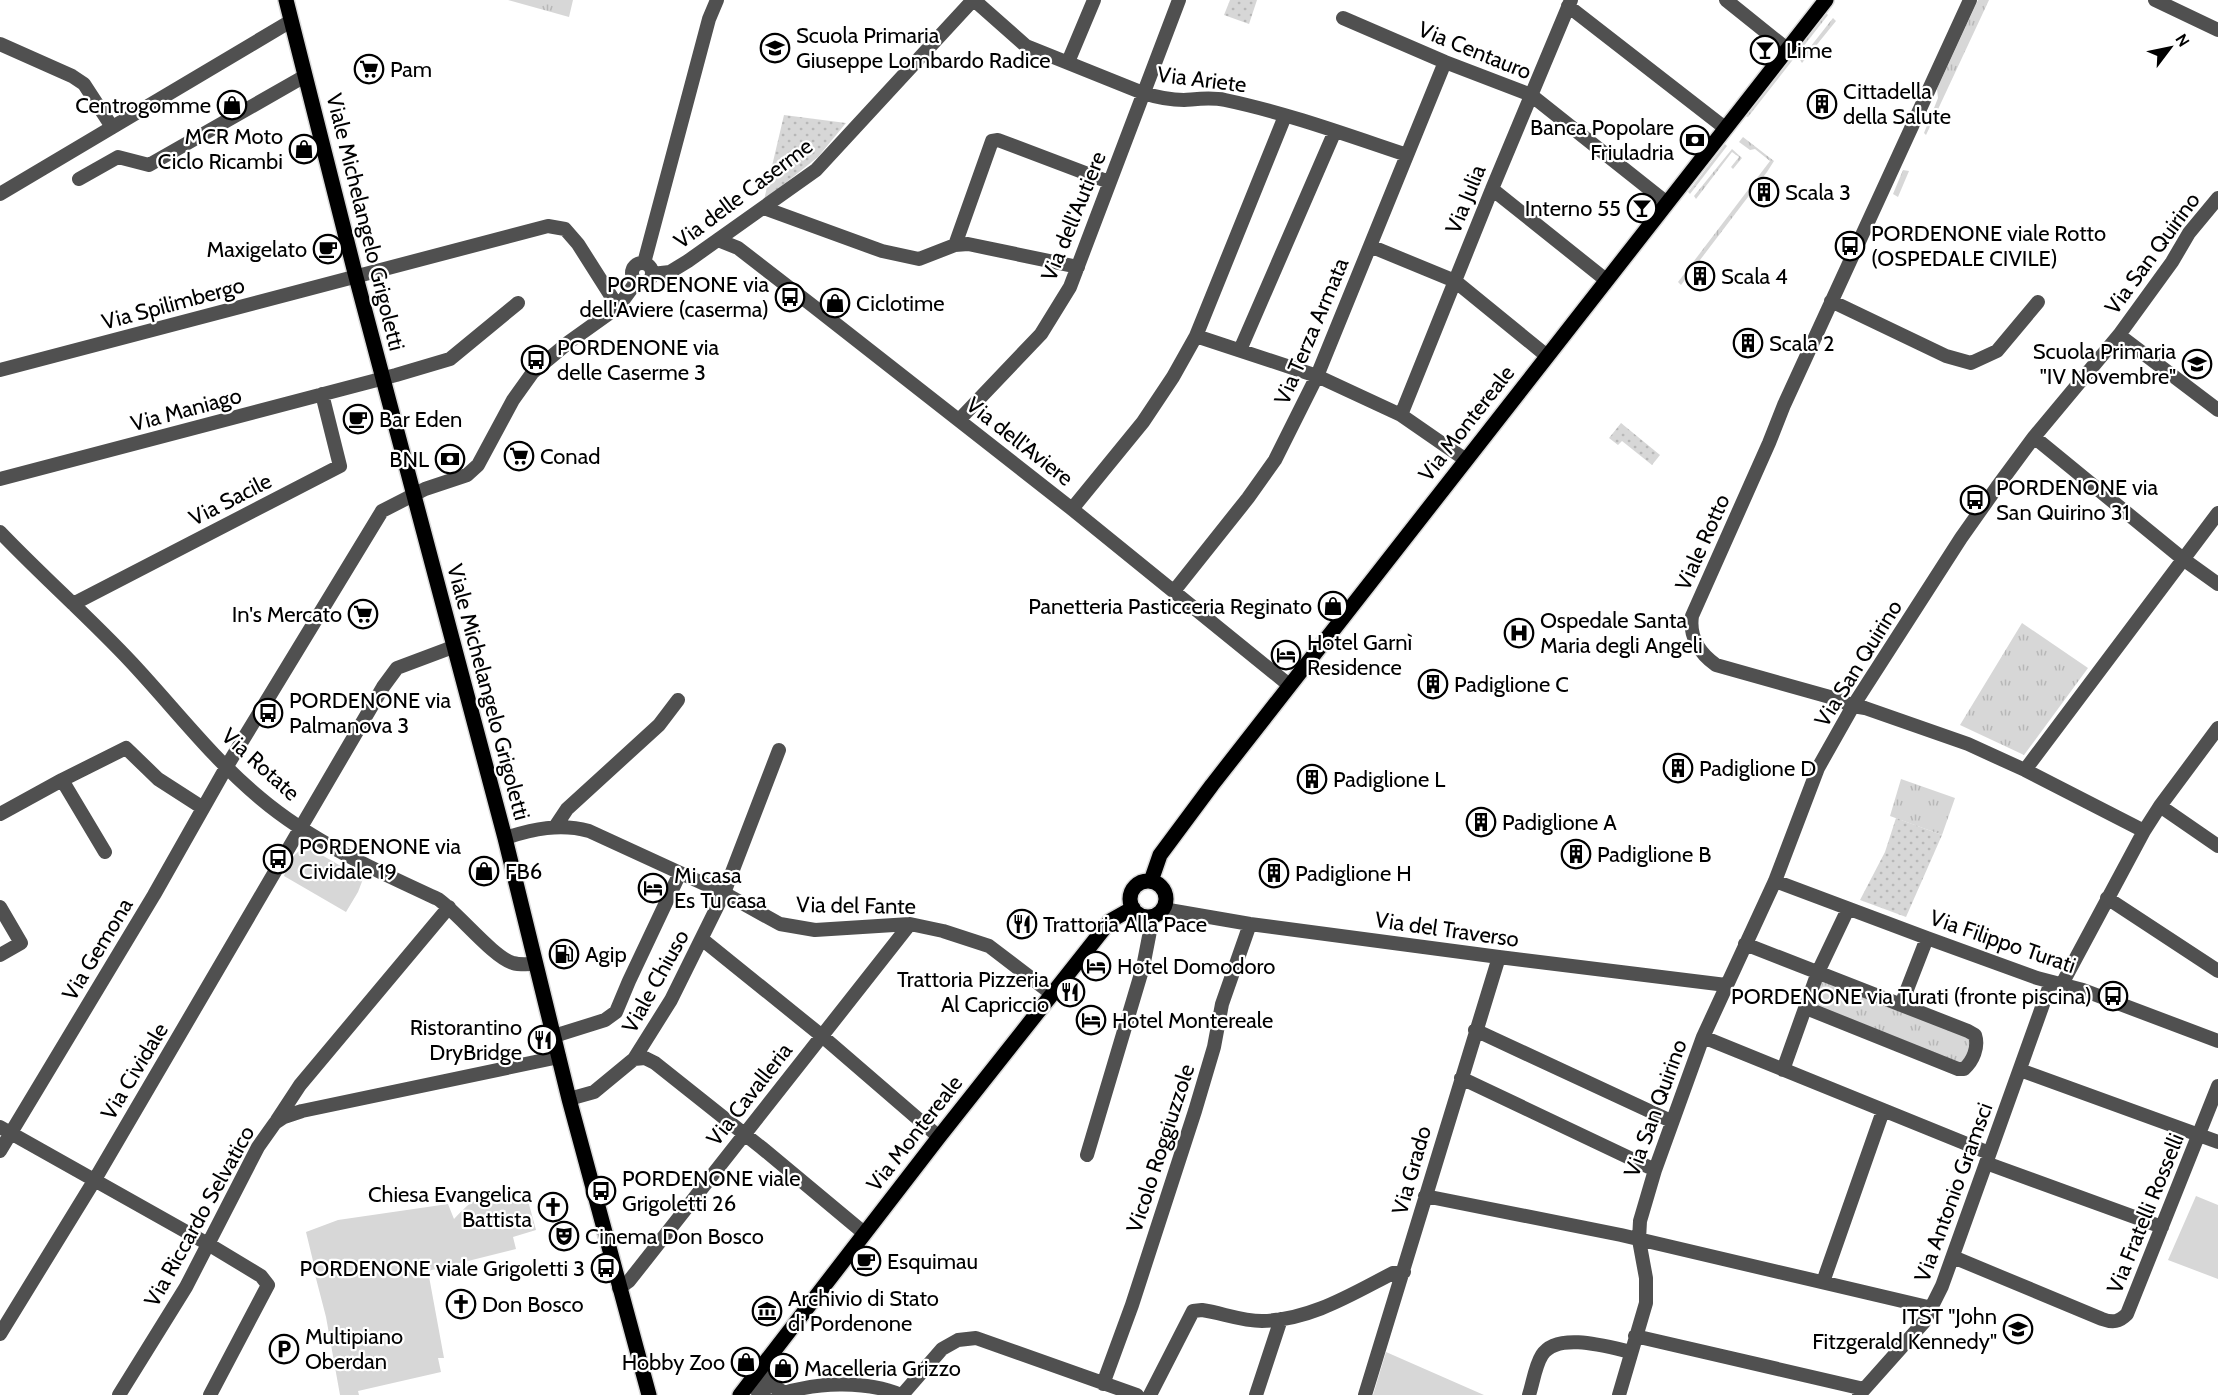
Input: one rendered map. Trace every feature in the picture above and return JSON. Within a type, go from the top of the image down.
[{"type":"main road","name":"Viale Michelangelo Grigoletti","points":[[286,0],[382,378],[505,838],[569,1099],[650,1395]]},
{"type":"main road","name":"Via Montereale","points":[[1151,881],[1160,855],[1212,785],[1826,0]]},
{"type":"main road","points":[[1145,880],[1151,881],[1161,886],[1166,897],[1163,909],[1149,917],[1140,915],[1133,908],[1130,897],[1135,886],[1145,880]]},
{"type":"main road","name":"Via Montereale","points":[[740,1395],[864,1233],[1110,921],[1133,908]]},
{"type":"street","points":[[413,494],[455,481],[473,470],[478,465],[513,400],[533,372],[569,342],[618,307],[637,281],[633,277],[633,271],[638,264],[648,269],[710,19],[717,0]]},
{"type":"street","name":"Via delle Caserme","points":[[648,269],[670,272],[816,170],[974,0]]},
{"type":"street","name":"Via Ariete","points":[[974,0],[1026,45],[1143,93],[1160,98],[1181,100],[1214,98],[1267,109],[1407,155]]},
{"type":"street","points":[[1068,62],[1094,0]]},
{"type":"street","name":"Via dell'Autiere","points":[[959,420],[1041,334],[1070,287],[1179,0]]},
{"type":"street","points":[[1726,0],[1787,49]]},
{"type":"street","name":"Viale Rotto","points":[[1970,0],[1831,301],[1692,616],[1691,623],[1701,652],[1716,665],[1837,699],[1968,744],[2025,770],[2144,831]]},
{"type":"street","points":[[2155,0],[2218,30]]},
{"type":"street","points":[[1569,3],[1725,128]]},
{"type":"street","name":"Via Julia","points":[[1401,415],[1569,3]]},
{"type":"street","name":"Via Centauro","points":[[1343,18],[1445,62],[1531,95],[1667,203]]},
{"type":"street","points":[[0,195],[291,21]]},
{"type":"street","points":[[0,44],[72,76],[84,84],[112,127]]},
{"type":"street","name":"Via Terza Armata","points":[[1174,591],[1275,460],[1317,376],[1445,62]]},
{"type":"street","points":[[79,179],[118,157],[148,165],[305,76]]},
{"type":"street","points":[[1071,509],[1143,422],[1173,377],[1196,336],[1285,116]]},
{"type":"street","points":[[1240,350],[1335,131]]},
{"type":"street","points":[[954,245],[992,141],[998,140],[1109,182]]},
{"type":"street","points":[[1492,189],[1606,280]]},
{"type":"street","name":"Via San Quirino","points":[[1619,1395],[1646,1303],[1639,1240],[1641,1214],[1671,1121],[1703,1037],[1775,881],[1818,768],[1853,706],[1961,538],[2034,437],[2119,335],[2172,262],[2189,233],[2218,198]]},
{"type":"street","points":[[764,208],[882,251],[919,259],[954,245],[968,244],[1078,267]]},
{"type":"street","name":"Via Spilimbergo","points":[[0,370],[548,226],[566,229],[618,307]]},
{"type":"street","name":"Via dell'Aviere","points":[[718,240],[738,248],[959,420],[1289,685]]},
{"type":"street","points":[[1370,246],[1455,281],[1547,356]]},
{"type":"street","points":[[1831,301],[1946,356],[1971,363],[1997,351],[2038,302]]},
{"type":"street","name":"Via Maniago","points":[[0,479],[450,359],[518,303]]},
{"type":"street","points":[[2119,335],[2218,410]]},
{"type":"street","points":[[1196,336],[1317,376],[1401,415],[1466,460]]},
{"type":"street","name":"Via Sacile","points":[[73,604],[340,466],[322,394]]},
{"type":"street","points":[[2034,437],[2183,559],[2218,584]]},
{"type":"street","name":"Via Gemona","points":[[0,1151],[6,1130],[154,895],[227,766],[382,511],[413,494]]},
{"type":"street","points":[[2025,770],[2218,513]]},
{"type":"street","name":"Via Rotate","points":[[0,532],[130,661],[227,766],[261,799],[302,828],[363,865],[438,899],[495,952],[512,963],[536,964]]},
{"type":"street","name":"Via Cividale","points":[[0,1334],[94,1181],[383,687],[397,668],[453,647]]},
{"type":"street","points":[[555,826],[567,809],[659,725],[678,700]]},
{"type":"street","name":"Via Antonio Gramsci","points":[[1861,1392],[1910,1339],[1932,1308],[1953,1257],[2020,1070],[2056,983],[2144,831],[2218,728]]},
{"type":"street","points":[[0,814],[126,748],[158,779],[203,808]]},
{"type":"street","name":"Viale Chiuso","points":[[569,1099],[594,1092],[634,1059],[671,1000],[703,940],[724,893],[779,750]]},
{"type":"street","points":[[62,780],[105,852]]},
{"type":"street","points":[[2160,806],[2218,846]]},
{"type":"street","name":"Via del Fante","points":[[505,838],[527,831],[555,826],[572,826],[589,831],[724,893],[780,924],[815,930],[910,924],[989,946],[1052,994]]},
{"type":"street","points":[[554,1036],[605,1020],[616,1012],[680,873]]},
{"type":"street","name":"Via Filippo Turati","points":[[1775,881],[1927,938],[2094,994],[2218,1041]]},
{"type":"street","points":[[2107,898],[2218,971]]},
{"type":"street","points":[[0,907],[21,943],[0,955]]},
{"type":"street","points":[[275,1123],[300,1085],[449,907]]},
{"type":"street","name":"Via del Traverso","points":[[1163,909],[1250,924],[1726,985]]},
{"type":"street","points":[[1783,1070],[1818,972],[1848,909]]},
{"type":"street","points":[[1087,1155],[1143,967],[1151,926],[1149,917]]},
{"type":"street","name":"Via Cavalleria","points":[[620,1288],[629,1281],[744,1134],[756,1122],[910,924]]},
{"type":"street","name":"Vicolo Roggiuzzole","points":[[1104,1384],[1195,1110],[1214,1047],[1222,1004],[1250,924]]},
{"type":"street","points":[[1901,1005],[1927,938]]},
{"type":"street","points":[[703,940],[822,1036],[939,1137]]},
{"type":"street","points":[[1745,944],[1975,1035],[1978,1043],[1969,1064],[1964,1069],[1958,1069],[1806,1008]]},
{"type":"street","name":"Via Grado","points":[[1365,1395],[1499,957]]},
{"type":"street","points":[[1475,1030],[1671,1121]]},
{"type":"street","points":[[1703,1037],[1883,1111],[1988,1158],[2163,1227]]},
{"type":"street","name":"Via Riccardo Selvatico","points":[[119,1395],[181,1295],[258,1147],[275,1123],[284,1117],[302,1111],[559,1057]]},
{"type":"street","points":[[634,1059],[645,1058],[655,1063],[864,1233]]},
{"type":"street","points":[[2020,1070],[2218,1142]]},
{"type":"street","points":[[1461,1078],[1655,1170]]},
{"type":"street","name":"Via Fratelli Rosselli","points":[[1953,1257],[2112,1323],[2121,1320],[2127,1314],[2218,1086]]},
{"type":"street","points":[[1823,1282],[1883,1111]]},
{"type":"street","points":[[6,1130],[208,1244],[261,1276],[268,1285],[210,1395]]},
{"type":"street","points":[[1425,1196],[1639,1240],[1932,1308]]},
{"type":"street","points":[[1150,1395],[1193,1311],[1202,1310],[1261,1321],[1281,1319],[1323,1309],[1393,1272],[1404,1272]]},
{"type":"street","points":[[1256,1395],[1281,1319]]},
{"type":"street","points":[[1635,1336],[1861,1392]]},
{"type":"street","points":[[755,1376],[781,1394],[845,1384],[877,1387],[902,1395],[942,1350],[958,1340],[976,1338],[1137,1395]]},
{"type":"street","points":[[1529,1395],[1541,1356],[1547,1349],[1566,1342],[1580,1341],[1631,1352]]},
{"type":"street","points":[[755,1376],[759,1393],[764,1395]]},
{"type":"green space","points":[[508,0],[573,0],[569,17]]},
{"type":"green space","points":[[1230,0],[1257,0],[1249,24],[1224,15]]},
{"type":"green space","points":[[1978,0],[1989,0],[1926,135],[1924,133],[1938,98],[1937,89]]},
{"type":"green space","points":[[1826,13],[1828,15],[1748,117],[1745,116]]},
{"type":"green space","points":[[1833,18],[1836,21],[1802,63],[1800,60]]},
{"type":"green space","points":[[784,115],[846,123],[818,157],[764,200]]},
{"type":"green space","points":[[1743,137],[1774,161],[1681,285],[1678,282],[1770,161],[1755,149],[1750,150],[1739,142]]},
{"type":"green space","points":[[1725,144],[1727,146],[1690,194],[1688,192]]},
{"type":"green space","points":[[1732,149],[1742,158],[1733,169],[1731,167],[1739,157],[1732,152],[1696,199],[1694,196]]},
{"type":"green space","points":[[1903,170],[1909,171],[1898,197],[1893,194]]},
{"type":"green space","points":[[1621,423],[1660,455],[1652,465],[1622,441],[1618,445],[1609,438]]},
{"type":"green space","points":[[2022,623],[2088,668],[2024,755],[1960,725]]},
{"type":"green space","points":[[1901,779],[1955,798],[1942,835],[1890,816]]},
{"type":"green space","points":[[1896,818],[1942,835],[1906,917],[1860,900],[1885,852]]},
{"type":"green space","points":[[308,847],[363,879],[346,912],[284,876],[295,855]]},
{"type":"green space","points":[[1818,972],[1975,1035],[1964,1069],[1806,1008]]},
{"type":"green space","points":[[499,1196],[506,1199],[527,1197],[536,1230],[513,1237],[516,1249],[428,1271],[444,1358],[438,1358],[441,1372],[358,1391],[359,1395],[340,1395],[326,1317],[306,1232],[338,1220],[448,1204],[454,1219],[474,1201]]},
{"type":"green space","points":[[2196,1196],[2218,1205],[2218,1279],[2168,1260]]},
{"type":"green space","points":[[1386,1352],[1484,1395],[1373,1395]]},
{"type":"place","name":"Scuola Primaria Giuseppe Lombardo Radice","points":[[775,48]]},
{"type":"place","name":"Lime","points":[[1765,50]]},
{"type":"place","name":"Pam","points":[[369,69]]},
{"type":"place","name":"Cittadella della Salute","points":[[1822,104]]},
{"type":"place","name":"Centrogomme","points":[[232,105]]},
{"type":"place","name":"Banca Popolare Friuladria","points":[[1695,140]]},
{"type":"place","name":"MCR Moto Ciclo Ricambi","points":[[304,149]]},
{"type":"place","name":"Scala 3","points":[[1764,192]]},
{"type":"place","name":"Interno 55","points":[[1642,208]]},
{"type":"place","name":"PORDENONE viale Rotto (OSPEDALE CIVILE)","points":[[1850,246]]},
{"type":"place","name":"Maxigelato","points":[[328,249]]},
{"type":"place","name":"Scala 4","points":[[1700,276]]},
{"type":"place","name":"PORDENONE via dell'Aviere (caserma)","points":[[790,297]]},
{"type":"place","name":"Ciclotime","points":[[835,303]]},
{"type":"place","name":"Scala 2","points":[[1748,343]]},
{"type":"place","name":"PORDENONE via delle Caserme 3","points":[[536,360]]},
{"type":"place","name":"Scuola Primaria \"IV Novembre\"","points":[[2197,364]]},
{"type":"place","name":"Bar Eden","points":[[358,419]]},
{"type":"place","name":"Conad","points":[[519,456]]},
{"type":"place","name":"BNL","points":[[450,459]]},
{"type":"place","name":"PORDENONE via San Quirino 31","points":[[1975,500]]},
{"type":"place","name":"Panetteria Pasticceria Reginato","points":[[1333,606]]},
{"type":"place","name":"In's Mercato","points":[[363,614]]},
{"type":"place","name":"Ospedale Santa Maria degli Angeli","points":[[1519,633]]},
{"type":"place","name":"Hotel Garnì Residence","points":[[1286,655]]},
{"type":"place","name":"Padiglione C","points":[[1433,684]]},
{"type":"place","name":"PORDENONE via Palmanova 3","points":[[268,713]]},
{"type":"place","name":"Padiglione D","points":[[1678,768]]},
{"type":"place","name":"Padiglione L","points":[[1312,779]]},
{"type":"place","name":"Padiglione A","points":[[1481,822]]},
{"type":"place","name":"Padiglione B","points":[[1576,854]]},
{"type":"place","name":"PORDENONE via Cividale 19","points":[[278,859]]},
{"type":"place","name":"FB6","points":[[484,871]]},
{"type":"place","name":"Padiglione H","points":[[1274,873]]},
{"type":"place","name":"Mi casa Es Tu casa","points":[[653,888]]},
{"type":"place","name":"Trattoria Alla Pace","points":[[1022,924]]},
{"type":"place","name":"Agip","points":[[564,954]]},
{"type":"place","name":"Hotel Domodoro","points":[[1096,966]]},
{"type":"place","name":"Trattoria Pizzeria Al Capriccio","points":[[1070,992]]},
{"type":"place","name":"PORDENONE via Turati (fronte piscina)","points":[[2113,996]]},
{"type":"place","name":"Hotel Montereale","points":[[1091,1020]]},
{"type":"place","name":"Ristorantino DryBridge","points":[[543,1040]]},
{"type":"place","name":"PORDENONE viale Grigoletti 26","points":[[601,1191]]},
{"type":"place","name":"Chiesa Evangelica Battista","points":[[553,1207]]},
{"type":"place","name":"Cinema Don Bosco","points":[[564,1236]]},
{"type":"place","name":"Esquimau","points":[[866,1261]]},
{"type":"place","name":"PORDENONE viale Grigoletti 3","points":[[606,1268]]},
{"type":"place","name":"Don Bosco","points":[[461,1304]]},
{"type":"place","name":"Archivio di Stato di Pordenone","points":[[767,1311]]},
{"type":"place","name":"ITST \"John Fitzgerald Kennedy\"","points":[[2018,1329]]},
{"type":"place","name":"Multipiano Oberdan","points":[[284,1349]]},
{"type":"place","name":"Hobby Zoo","points":[[746,1362]]},
{"type":"place","name":"Macelleria Grizzo","points":[[783,1368]]}]
